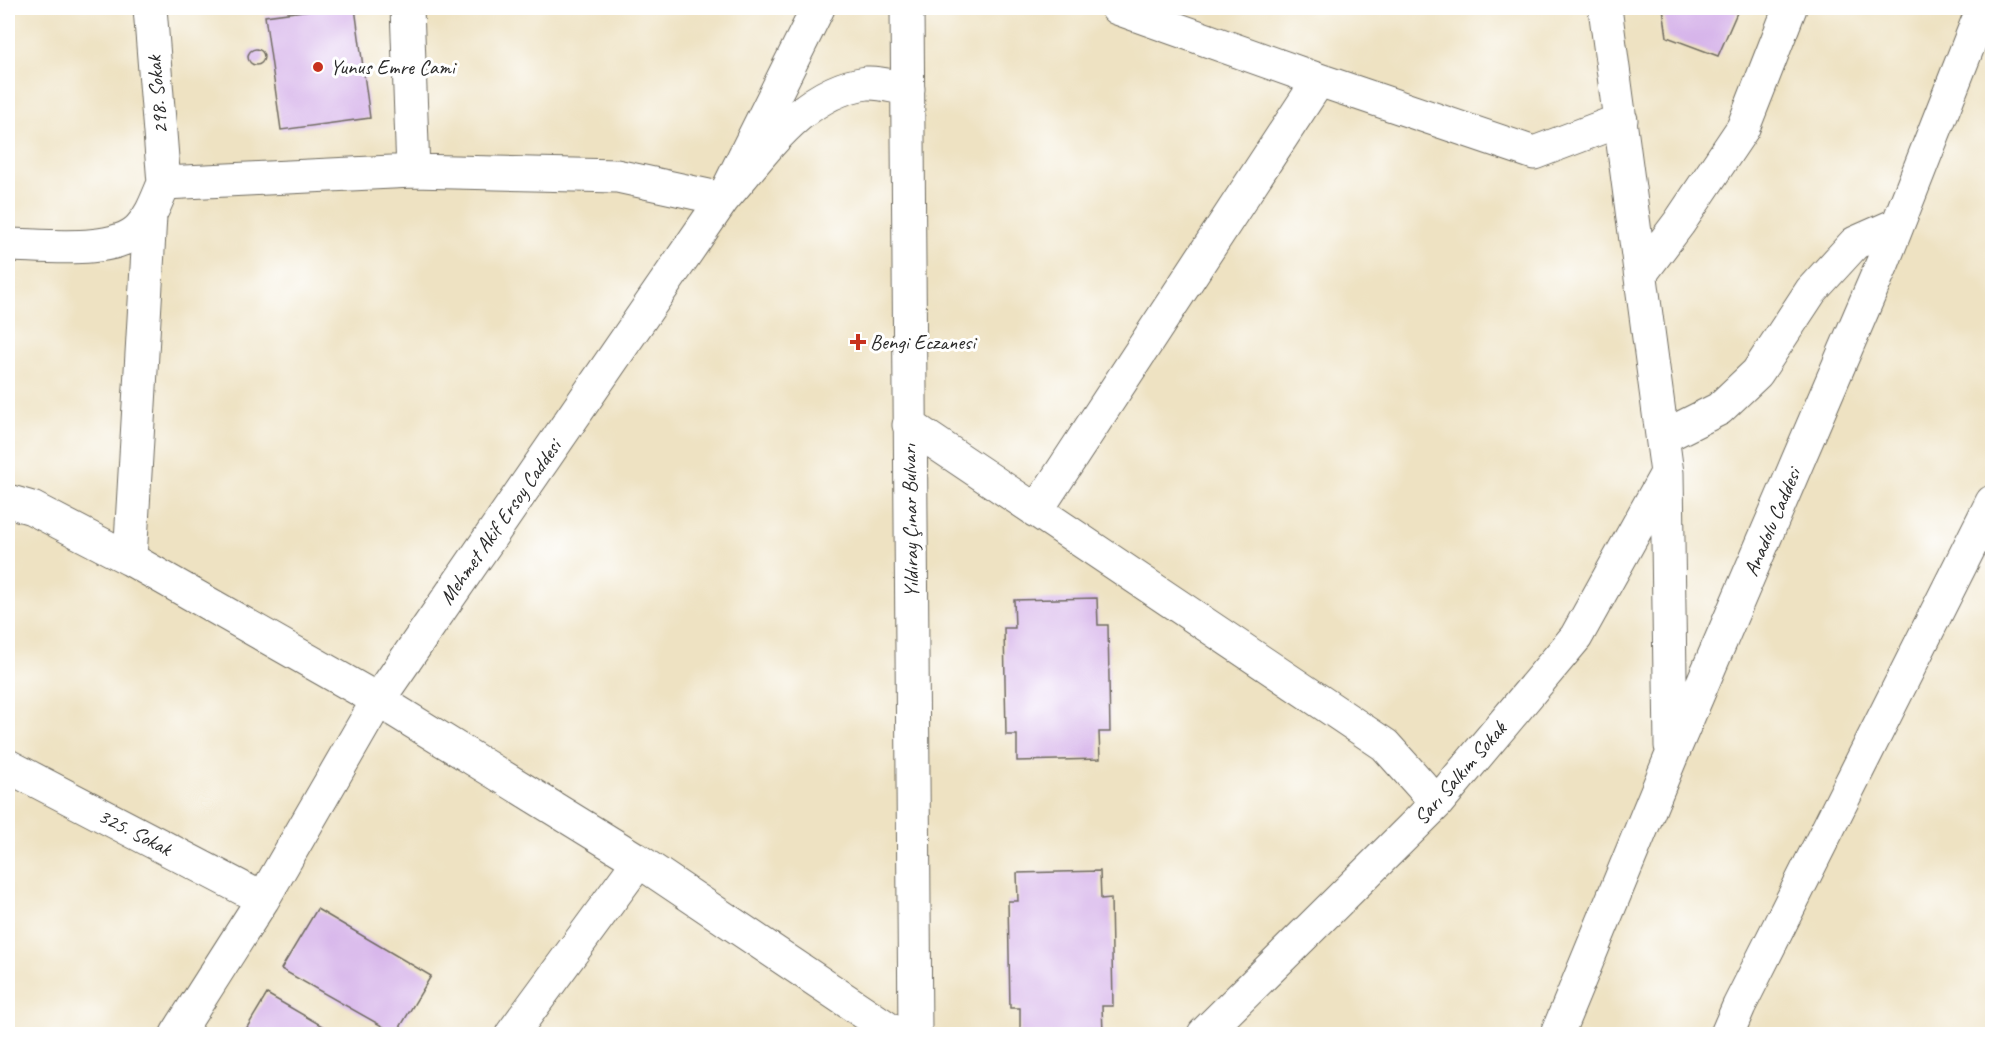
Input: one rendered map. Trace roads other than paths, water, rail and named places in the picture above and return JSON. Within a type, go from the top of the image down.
[{"type":"street","name":"298. Sokak","points":[[150,8],[164,183]]},
{"type":"street","points":[[407,8],[413,171]]},
{"type":"street","name":"Yıldıray Çınar Bulvarı","points":[[907,8],[915,1035]]},
{"type":"street","points":[[1117,8],[1534,153],[1621,120]]},
{"type":"street","points":[[1605,8],[1667,473],[1671,757]]},
{"type":"street","points":[[1642,272],[1679,223],[1743,128],[1790,8]]},
{"type":"street","name":"Anadolu Caddesi","points":[[1557,1035],[1671,757],[1898,224],[1983,8]]},
{"type":"street","name":"Mehmet Akif Ersoy Caddesi","points":[[177,1035],[262,898],[378,700],[723,199],[820,13]]},
{"type":"street","points":[[1036,511],[1319,80]]},
{"type":"street","points":[[8,245],[109,245],[138,231],[150,216],[164,183],[413,171],[617,176],[723,199],[794,118],[829,92],[868,83],[908,89]]},
{"type":"street","points":[[130,559],[150,216]]},
{"type":"street","points":[[1663,438],[1719,409],[1757,373],[1811,291],[1855,243],[1898,224]]},
{"type":"street","points":[[909,425],[1385,745],[1437,803]]},
{"type":"street","name":"Sarı Salkım Sokak","points":[[1204,1035],[1437,803],[1576,637],[1667,473]]},
{"type":"street","points":[[8,501],[32,507],[130,559],[378,700],[639,861],[896,1035]]},
{"type":"street","points":[[1727,1035],[1739,1006],[1992,502]]},
{"type":"street","name":"325. Sokak","points":[[8,766],[262,898]]},
{"type":"street","points":[[512,1035],[639,861]]},
{"type":"place","name":"Yunus Emre Cami","points":[[318,67]]},
{"type":"place","name":"Bengi Eczanesi","points":[[858,342]]}]
